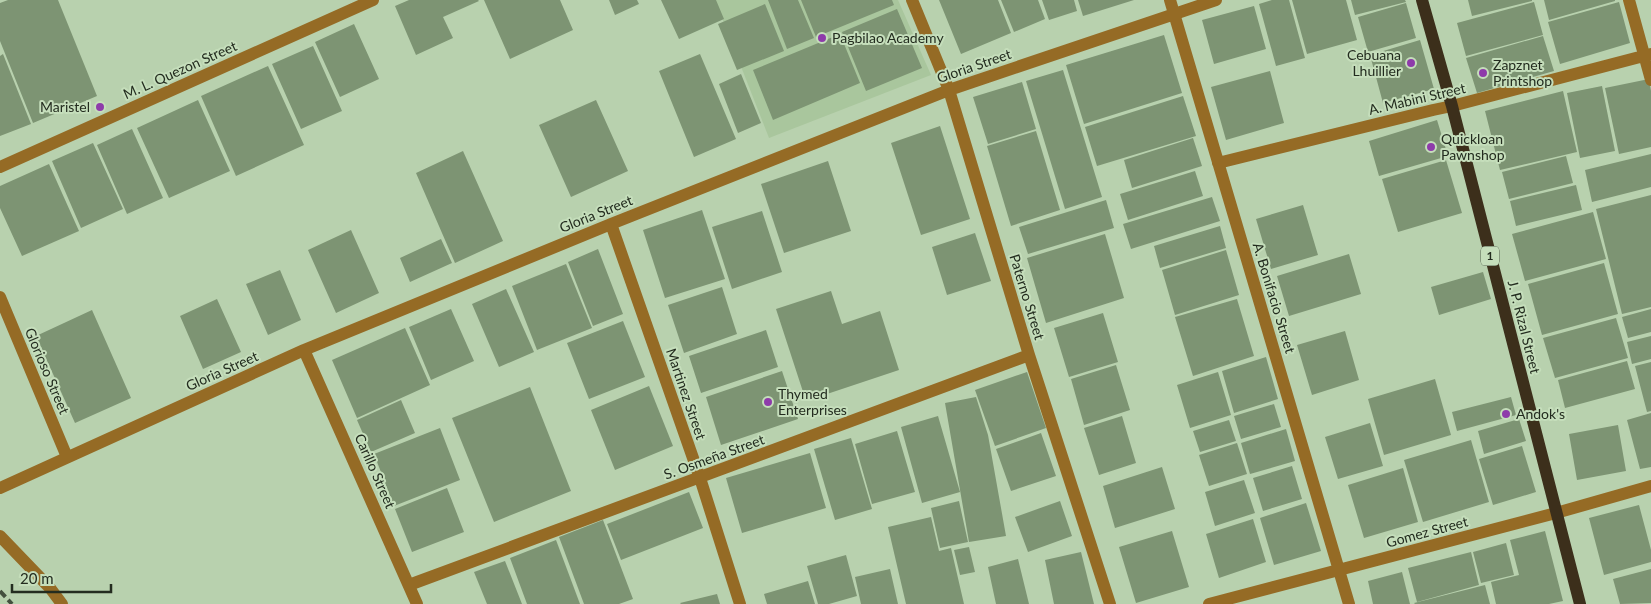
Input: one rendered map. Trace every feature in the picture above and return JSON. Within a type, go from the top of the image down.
[{"type":"main road","name":"J. P. Rizal Street","points":[[1422,0],[1452,106],[1580,604]]},
{"type":"street","name":"M. L. Quezon Street","points":[[0,167],[373,0]]},
{"type":"street","name":"Paterno Street","points":[[912,0],[949,90],[1028,356],[1110,604]]},
{"type":"street","name":"A. Bonifacio Street","points":[[1170,0],[1349,604]]},
{"type":"street","name":"Gloria Street","points":[[0,488],[304,350],[611,224],[949,90],[1216,0]]},
{"type":"street","points":[[1629,0],[1648,54],[1651,80]]},
{"type":"street","name":"A. Mabini Street","points":[[1218,163],[1452,106],[1648,54]]},
{"type":"street","name":"Martinez Street","points":[[611,224],[700,478],[740,604]]},
{"type":"street","name":"Glorioso Street","points":[[0,297],[67,457]]},
{"type":"street","name":"Carillo Street","points":[[304,350],[417,604]]},
{"type":"street","name":"S. Osmeña Street","points":[[409,585],[1028,356]]},
{"type":"street","name":"Gomez Street","points":[[1209,604],[1556,514],[1651,486]]},
{"type":"street","points":[[0,536],[50,588],[62,604]]},
{"type":"shaded area","name":"Pagbilao Academy","points":[[715,0],[898,0],[931,75],[769,138]]},
{"type":"building","points":[[8,0],[58,0],[97,96],[33,123],[0,41],[0,3]]},
{"type":"building","points":[[409,0],[479,1],[443,17],[453,38],[416,55],[395,6]]},
{"type":"building","points":[[484,0],[560,0],[573,30],[510,59]]},
{"type":"building","points":[[609,0],[637,0],[639,4],[615,15]]},
{"type":"building","points":[[661,0],[716,0],[724,19],[679,39]]},
{"type":"building","points":[[768,0],[798,0],[814,38],[787,49]]},
{"type":"building","points":[[801,0],[892,0],[894,5],[816,37]]},
{"type":"building","points":[[939,0],[998,0],[1011,33],[961,54]]},
{"type":"building","points":[[1001,0],[1038,0],[1045,19],[1014,32]]},
{"type":"building","points":[[1042,0],[1074,0],[1077,11],[1049,20]]},
{"type":"building","points":[[1078,0],[1134,0],[1083,16]]},
{"type":"building","points":[[1272,0],[1289,0],[1305,58],[1276,66],[1259,4]]},
{"type":"building","points":[[1292,0],[1346,0],[1357,40],[1307,54]]},
{"type":"building","points":[[1351,0],[1405,0],[1406,2],[1355,15]]},
{"type":"building","points":[[1468,0],[1532,0],[1532,1],[1472,16]]},
{"type":"building","points":[[1544,0],[1615,0],[1615,1],[1549,20]]},
{"type":"building","points":[[1534,2],[1543,35],[1466,56],[1457,23]]},
{"type":"building","points":[[1619,2],[1630,43],[1560,64],[1548,22]]},
{"type":"building","points":[[1406,3],[1416,38],[1368,52],[1358,17]]},
{"type":"building","points":[[765,4],[784,51],[737,70],[718,24]]},
{"type":"building","points":[[1254,6],[1266,49],[1214,64],[1202,20]]},
{"type":"building","points":[[897,9],[922,68],[866,91],[842,32]]},
{"type":"building","points":[[354,24],[379,79],[340,97],[315,42]]},
{"type":"building","points":[[840,34],[860,83],[773,120],[753,70]]},
{"type":"building","points":[[1164,35],[1182,93],[1084,124],[1066,65]]},
{"type":"building","points":[[1543,36],[1554,71],[1477,93],[1466,58]]},
{"type":"building","points":[[1420,40],[1434,89],[1383,103],[1370,55]]},
{"type":"building","points":[[313,46],[342,111],[301,129],[272,64]]},
{"type":"building","points":[[3,54],[31,124],[0,136],[0,56]]},
{"type":"building","points":[[700,54],[736,139],[694,157],[659,71]]},
{"type":"building","points":[[268,66],[304,145],[236,176],[201,96]]},
{"type":"building","points":[[1063,70],[1102,197],[1065,209],[1026,81]]},
{"type":"building","points":[[1270,71],[1284,123],[1226,140],[1211,87]]},
{"type":"building","points":[[741,74],[761,123],[738,133],[719,84]]},
{"type":"building","points":[[1649,79],[1651,91],[1651,147],[1619,154],[1605,88]]},
{"type":"building","points":[[1022,82],[1036,129],[988,144],[973,97]]},
{"type":"building","points":[[1602,86],[1615,151],[1580,158],[1567,93]]},
{"type":"building","points":[[1563,91],[1577,152],[1500,170],[1485,111]]},
{"type":"building","points":[[1183,96],[1196,136],[1097,166],[1085,127]]},
{"type":"building","points":[[198,100],[230,171],[169,198],[137,128]]},
{"type":"building","points":[[596,100],[628,171],[571,197],[539,125]]},
{"type":"building","points":[[1437,120],[1448,156],[1379,176],[1369,141]]},
{"type":"building","points":[[940,126],[970,219],[921,235],[891,143]]},
{"type":"building","points":[[132,129],[163,198],[127,214],[97,145]]},
{"type":"building","points":[[1036,131],[1060,210],[1011,226],[987,146]]},
{"type":"building","points":[[1193,138],[1202,166],[1132,188],[1124,160]]},
{"type":"building","points":[[93,143],[123,209],[81,228],[52,161]]},
{"type":"building","points":[[463,151],[503,241],[455,263],[416,173]]},
{"type":"building","points":[[1651,154],[1651,187],[1592,202],[1585,170]]},
{"type":"building","points":[[1566,156],[1573,183],[1509,199],[1502,172]]},
{"type":"building","points":[[1446,160],[1462,213],[1398,232],[1382,179]]},
{"type":"building","points":[[828,161],[851,231],[784,253],[761,184]]},
{"type":"building","points":[[49,164],[79,231],[22,256],[0,208],[0,186]]},
{"type":"building","points":[[1195,171],[1203,196],[1128,220],[1120,194]]},
{"type":"building","points":[[1576,185],[1582,210],[1516,226],[1510,201]]},
{"type":"building","points":[[1651,195],[1651,307],[1622,314],[1596,209]]},
{"type":"building","points":[[1212,197],[1220,221],[1131,249],[1123,224]]},
{"type":"building","points":[[1106,200],[1114,228],[1028,254],[1019,227]]},
{"type":"building","points":[[1303,205],[1318,255],[1271,269],[1256,219]]},
{"type":"building","points":[[702,210],[725,279],[665,298],[643,230]]},
{"type":"building","points":[[762,211],[782,272],[732,289],[712,227]]},
{"type":"building","points":[[1593,212],[1606,259],[1525,281],[1512,234]]},
{"type":"building","points":[[1220,226],[1226,248],[1160,268],[1154,246]]},
{"type":"building","points":[[351,230],[379,293],[336,313],[308,250]]},
{"type":"building","points":[[975,233],[991,281],[947,295],[932,247]]},
{"type":"building","points":[[1105,234],[1124,298],[1046,323],[1027,258]]},
{"type":"building","points":[[441,239],[452,263],[410,282],[400,258]]},
{"type":"building","points":[[598,249],[623,314],[593,326],[568,262]]},
{"type":"building","points":[[1226,250],[1239,295],[1175,315],[1162,270]]},
{"type":"building","points":[[1349,254],[1361,294],[1289,316],[1277,276]]},
{"type":"building","points":[[1604,263],[1618,314],[1542,335],[1528,284]]},
{"type":"building","points":[[566,264],[592,328],[537,350],[512,286]]},
{"type":"building","points":[[280,270],[301,320],[268,335],[246,284]]},
{"type":"building","points":[[1483,272],[1491,299],[1439,315],[1431,287]]},
{"type":"building","points":[[722,287],[737,334],[684,353],[668,305]]},
{"type":"building","points":[[506,289],[534,352],[499,367],[472,304]]},
{"type":"building","points":[[831,291],[842,324],[880,311],[899,370],[806,401],[776,309]]},
{"type":"building","points":[[217,299],[241,352],[203,369],[180,316]]},
{"type":"building","points":[[1237,299],[1254,356],[1193,376],[1175,317]]},
{"type":"building","points":[[451,309],[474,361],[431,380],[409,327]]},
{"type":"building","points":[[1651,309],[1651,332],[1628,338],[1622,317]]},
{"type":"building","points":[[92,310],[131,398],[75,423],[36,336]]},
{"type":"building","points":[[1103,313],[1118,362],[1069,377],[1054,328]]},
{"type":"building","points":[[1616,318],[1628,358],[1555,378],[1543,338]]},
{"type":"building","points":[[623,321],[645,377],[589,399],[567,343]]},
{"type":"building","points":[[405,328],[430,385],[357,418],[332,360]]},
{"type":"building","points":[[766,330],[778,367],[701,393],[689,356]]},
{"type":"building","points":[[1345,331],[1359,380],[1312,395],[1297,345]]},
{"type":"building","points":[[1651,336],[1651,359],[1632,364],[1627,342]]},
{"type":"building","points":[[1266,357],[1278,399],[1234,413],[1222,371]]},
{"type":"building","points":[[1627,361],[1635,389],[1565,408],[1558,380]]},
{"type":"building","points":[[1651,362],[1651,411],[1647,412],[1635,366]]},
{"type":"building","points":[[1116,365],[1130,410],[1084,425],[1071,379]]},
{"type":"building","points":[[782,371],[798,419],[721,445],[706,397]]},
{"type":"building","points":[[1027,372],[1046,428],[995,446],[975,390]]},
{"type":"building","points":[[1218,372],[1231,415],[1190,428],[1177,385]]},
{"type":"building","points":[[1435,379],[1451,435],[1384,455],[1368,399]]},
{"type":"building","points":[[649,386],[673,446],[615,470],[591,410]]},
{"type":"building","points":[[530,387],[571,491],[494,522],[452,418]]},
{"type":"building","points":[[976,397],[988,435],[1006,536],[969,542],[945,403]]},
{"type":"building","points":[[1511,397],[1516,415],[1457,431],[1452,412]]},
{"type":"building","points":[[401,400],[415,433],[371,452],[357,420]]},
{"type":"building","points":[[1274,404],[1281,427],[1241,439],[1234,416]]},
{"type":"building","points":[[1651,413],[1651,467],[1640,469],[1627,420]]},
{"type":"building","points":[[938,416],[960,492],[922,503],[901,427]]},
{"type":"building","points":[[1122,416],[1136,463],[1099,475],[1084,428]]},
{"type":"building","points":[[1519,419],[1526,441],[1484,454],[1478,431]]},
{"type":"building","points":[[1229,420],[1236,441],[1200,452],[1193,431]]},
{"type":"building","points":[[1370,423],[1383,466],[1338,479],[1325,437]]},
{"type":"building","points":[[1618,425],[1626,471],[1577,480],[1569,434]]},
{"type":"building","points":[[440,428],[460,480],[394,506],[374,454]]},
{"type":"building","points":[[1286,429],[1295,461],[1250,474],[1241,443]]},
{"type":"building","points":[[897,431],[915,492],[872,504],[855,444]]},
{"type":"building","points":[[1041,433],[1056,476],[1011,491],[996,449]]},
{"type":"building","points":[[851,438],[872,509],[835,520],[814,449]]},
{"type":"building","points":[[1471,440],[1489,502],[1423,522],[1404,460]]},
{"type":"building","points":[[1237,443],[1247,474],[1209,486],[1199,455]]},
{"type":"building","points":[[1522,446],[1536,492],[1493,505],[1479,459]]},
{"type":"building","points":[[810,453],[826,508],[742,533],[726,478]]},
{"type":"building","points":[[1292,466],[1302,499],[1263,511],[1253,478]]},
{"type":"building","points":[[1162,467],[1175,509],[1115,528],[1103,486]]},
{"type":"building","points":[[1403,468],[1418,522],[1364,538],[1348,485]]},
{"type":"building","points":[[1244,480],[1255,513],[1215,526],[1205,492]]},
{"type":"building","points":[[447,488],[464,532],[412,552],[395,509]]},
{"type":"building","points":[[689,492],[703,528],[621,560],[607,524]]},
{"type":"building","points":[[959,501],[968,542],[940,548],[931,508]]},
{"type":"building","points":[[1060,501],[1072,536],[1028,552],[1015,517]]},
{"type":"building","points":[[1306,503],[1321,551],[1274,565],[1260,518]]},
{"type":"building","points":[[1639,505],[1651,550],[1651,562],[1604,575],[1589,518]]},
{"type":"building","points":[[931,517],[939,551],[951,548],[964,604],[906,604],[888,527]]},
{"type":"building","points":[[1253,519],[1266,562],[1219,578],[1206,534]]},
{"type":"building","points":[[603,520],[633,599],[619,604],[584,604],[559,537]]},
{"type":"building","points":[[1172,531],[1189,587],[1136,603],[1119,547]]},
{"type":"building","points":[[1545,531],[1563,601],[1549,604],[1496,604],[1491,582],[1519,575],[1510,540]]},
{"type":"building","points":[[556,540],[580,604],[527,604],[510,558]]},
{"type":"building","points":[[1506,543],[1514,575],[1481,583],[1473,552]]},
{"type":"building","points":[[969,547],[975,572],[960,575],[954,550]]},
{"type":"building","points":[[1081,552],[1094,604],[1054,604],[1045,560]]},
{"type":"building","points":[[1471,552],[1479,585],[1417,602],[1408,568]]},
{"type":"building","points":[[846,555],[857,596],[829,604],[818,604],[807,566]]},
{"type":"building","points":[[1018,559],[1029,604],[996,604],[988,567]]},
{"type":"building","points":[[505,561],[522,604],[487,604],[474,572]]},
{"type":"building","points":[[890,569],[898,604],[861,604],[855,577]]},
{"type":"building","points":[[1651,569],[1651,603],[1620,604],[1613,579]]},
{"type":"building","points":[[1402,572],[1410,604],[1373,604],[1368,581]]},
{"type":"building","points":[[808,581],[815,604],[767,604],[764,594]]},
{"type":"building","points":[[1485,585],[1490,604],[1414,603]]},
{"type":"building","points":[[717,594],[720,604],[680,603]]},
{"type":"railway","points":[[0,591],[12,604]]},
{"type":"place","name":"Pagbilao Academy","points":[[822,38]]},
{"type":"place","name":"Cebuana Lhuillier","points":[[1411,63]]},
{"type":"place","name":"Zapznet Printshop","points":[[1483,73]]},
{"type":"place","name":"Maristel","points":[[100,107]]},
{"type":"place","name":"Quickloan Pawnshop","points":[[1431,147]]},
{"type":"place","name":"Thymed Enterprises","points":[[768,402]]},
{"type":"place","name":"Andok's","points":[[1506,414]]}]
